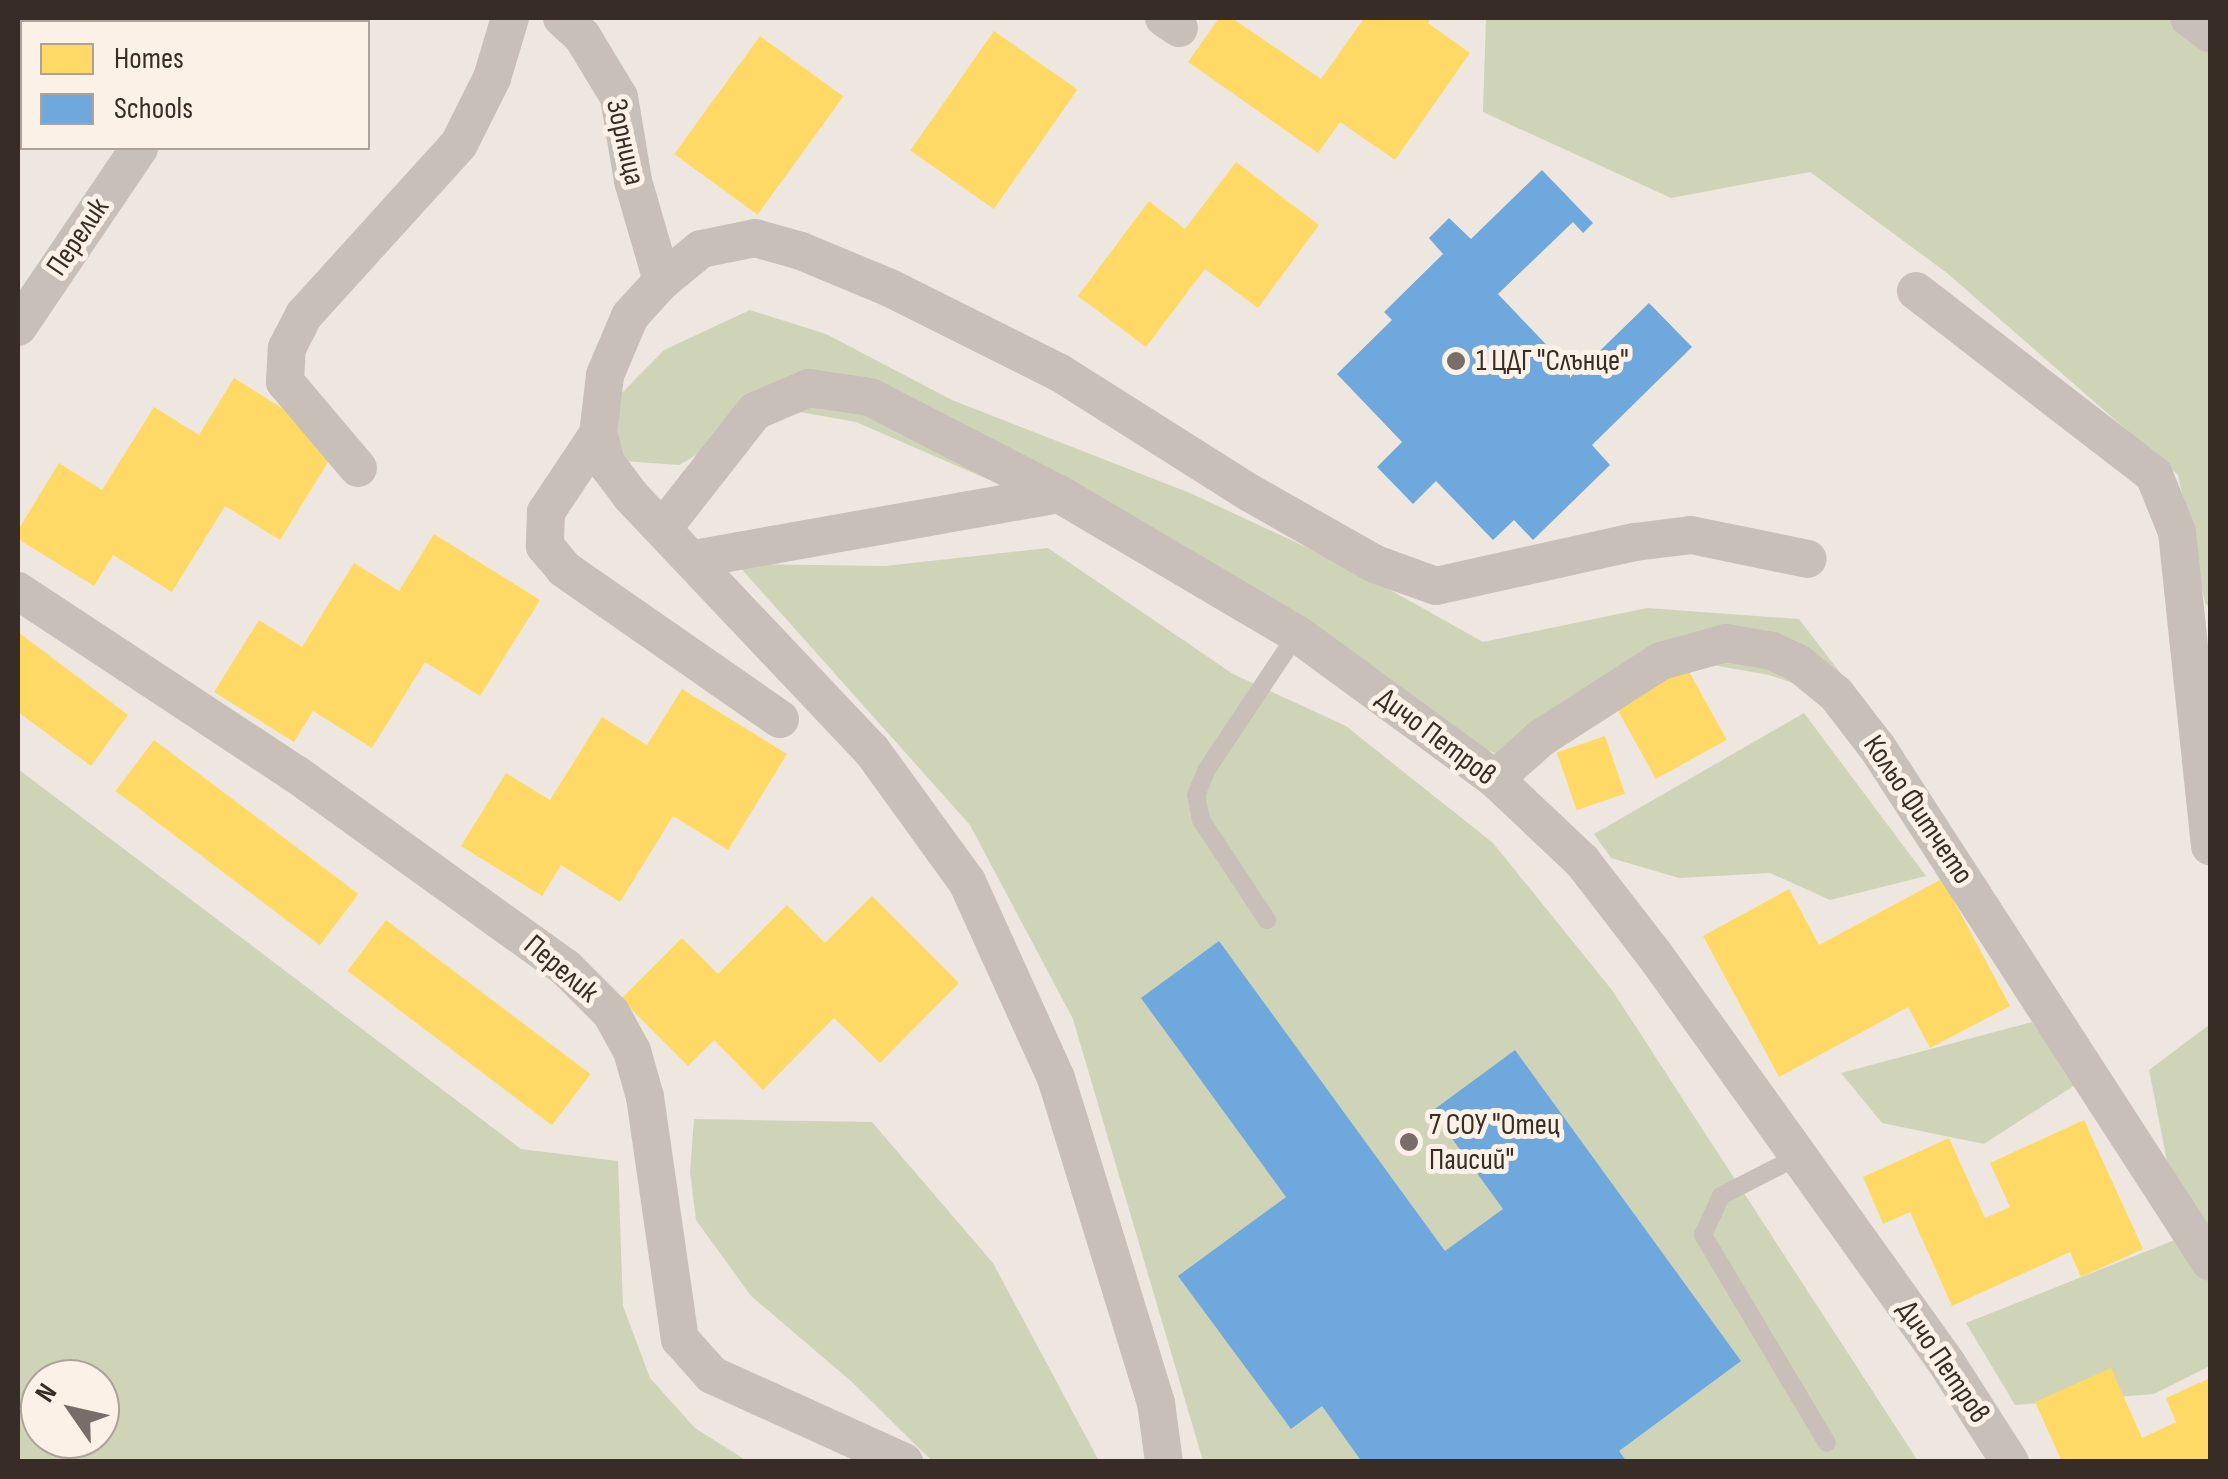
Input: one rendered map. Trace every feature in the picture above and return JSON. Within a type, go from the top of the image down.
[{"type":"street","points":[[358,468],[285,382],[287,348],[304,315],[459,144],[492,78],[510,18]]},
{"type":"street","name":"Зорница","points":[[562,18],[582,36],[619,97],[633,180],[662,281]]},
{"type":"street","points":[[2189,18],[2210,33]]},
{"type":"street","name":"Перелик","points":[[18,327],[137,150]]},
{"type":"street","points":[[1164,1462],[1156,1403],[1056,1078],[968,882],[872,751],[606,463],[598,434],[605,375],[630,316],[662,281],[701,249],[755,238],[801,250],[890,288],[1060,373],[1250,494],[1374,564],[1436,586],[1635,542],[1691,536],[1808,559]]},
{"type":"street","points":[[1916,291],[2154,475],[2177,532],[2210,846]]},
{"type":"street","name":"Дичо Петров","points":[[664,527],[755,412],[809,388],[870,397],[1059,494],[1297,634],[1495,779],[1582,861],[1946,1362],[2010,1462]]},
{"type":"street","points":[[598,434],[546,512],[545,546],[564,570],[780,719]]},
{"type":"street","points":[[694,559],[1059,494]]},
{"type":"street","name":"Перелик","points":[[18,592],[296,774],[565,967],[611,1013],[632,1051],[645,1098],[680,1338],[712,1376],[904,1462]]},
{"type":"street","name":"Кольо Фитчето","points":[[1495,779],[1542,738],[1661,661],[1726,643],[1772,651],[1798,664],[1836,694],[1878,747],[2210,1262]]},
{"type":"lane","points":[[1267,920],[1201,820],[1196,795],[1206,769],[1297,634]]},
{"type":"lane","points":[[1799,1156],[1721,1196],[1704,1235],[1826,1443]]},
{"type":"green space","points":[[1486,18],[2210,18],[2210,608],[2205,603],[2178,475],[1947,273],[1810,172],[1671,198],[1483,112]]},
{"type":"green space","points":[[750,310],[826,334],[952,400],[1190,493],[1353,569],[1483,642],[1647,608],[1799,619],[1868,709],[1769,675],[1679,659],[1495,753],[1406,719],[1035,500],[856,422],[777,408],[679,465],[610,460],[616,399],[664,350]]},
{"type":"green space","name":"7 СОУ \"Отец Паисий\"","points":[[1048,548],[1233,674],[1346,726],[1493,843],[1612,990],[1918,1461],[1203,1461],[1073,1019],[970,825],[737,564],[885,566]]},
{"type":"green space","points":[[1804,713],[1926,876],[1830,900],[1770,873],[1679,878],[1611,858],[1594,834]]},
{"type":"green space","points":[[18,769],[521,1149],[618,1161],[623,1306],[650,1378],[695,1428],[747,1461],[18,1461]]},
{"type":"green space","points":[[2032,1022],[2075,1085],[1984,1144],[1882,1123],[1841,1073]]},
{"type":"green space","points":[[2210,1024],[2210,1366],[2154,1394],[2015,1405],[1966,1323],[2182,1237],[2149,1070]]},
{"type":"green space","points":[[694,1119],[872,1122],[993,1263],[1099,1461],[932,1461],[852,1382],[751,1296],[696,1220],[690,1172]]},
{"type":"building: Homes","points":[[1219,18],[1232,18],[1321,79],[1364,18],[1431,18],[1428,23],[1470,53],[1395,160],[1340,122],[1318,153],[1188,62]]},
{"type":"building: Homes","points":[[994,31],[1078,90],[994,209],[910,151]]},
{"type":"building: Homes","points":[[760,36],[843,97],[758,215],[674,154]]},
{"type":"building: Homes","points":[[1236,162],[1319,225],[1258,308],[1205,269],[1146,347],[1078,296],[1149,201],[1185,229]]},
{"type":"building: Homes","points":[[234,378],[339,444],[280,540],[225,506],[172,592],[113,555],[94,586],[18,539],[18,530],[59,463],[102,490],[154,407],[199,435]]},
{"type":"building: Homes","points":[[434,534],[540,600],[480,696],[425,662],[372,748],[313,711],[294,742],[214,692],[259,620],[302,647],[354,563],[399,591]]},
{"type":"building: Homes","points":[[18,632],[128,715],[91,766],[18,712]]},
{"type":"building: Homes","points":[[1687,668],[1727,740],[1656,779],[1616,707]]},
{"type":"building: Homes","points":[[682,689],[787,754],[728,850],[673,816],[620,902],[561,865],[542,896],[461,846],[506,773],[550,800],[602,717],[647,745]]},
{"type":"building: Homes","points":[[1605,736],[1625,794],[1577,810],[1557,753]]},
{"type":"building: Homes","points":[[154,740],[358,894],[320,945],[115,791]]},
{"type":"building: Homes","points":[[1942,879],[2010,1006],[1930,1048],[1908,1007],[1779,1077],[1703,936],[1789,889],[1819,945]]},
{"type":"building: Homes","points":[[872,896],[959,983],[880,1063],[834,1018],[763,1090],[714,1040],[688,1066],[621,999],[682,938],[718,974],[787,905],[825,943]]},
{"type":"building: Homes","points":[[386,920],[590,1074],[552,1125],[347,971]]},
{"type":"building: Homes","points":[[2084,1120],[2143,1249],[2081,1277],[2070,1252],[1952,1306],[1910,1212],[1883,1224],[1863,1177],[1949,1138],[1985,1218],[2010,1207],[1990,1163]]},
{"type":"building: Homes","points":[[2111,1368],[2142,1438],[2176,1422],[2166,1398],[2210,1378],[2210,1462],[2062,1462],[2035,1402]]},
{"type":"building: Schools","name":"1 ЦДГ \"Слънце\"","points":[[1542,170],[1593,223],[1583,233],[1573,222],[1498,294],[1575,375],[1649,303],[1692,347],[1592,445],[1610,465],[1533,540],[1514,520],[1493,540],[1436,481],[1413,504],[1377,467],[1402,442],[1337,374],[1392,320],[1384,312],[1443,254],[1429,238],[1449,218],[1471,239]]},
{"type":"building: Schools","points":[[1219,941],[1445,1251],[1503,1209],[1432,1111],[1515,1050],[1741,1361],[1619,1451],[1627,1462],[1362,1462],[1322,1406],[1291,1429],[1178,1276],[1286,1197],[1141,998]]},
{"type":"place","name":"1 ЦДГ \"Слънце\"","points":[[1456,361]]},
{"type":"place","name":"7 СОУ \"Отец Паисий\"","points":[[1409,1142]]}]
